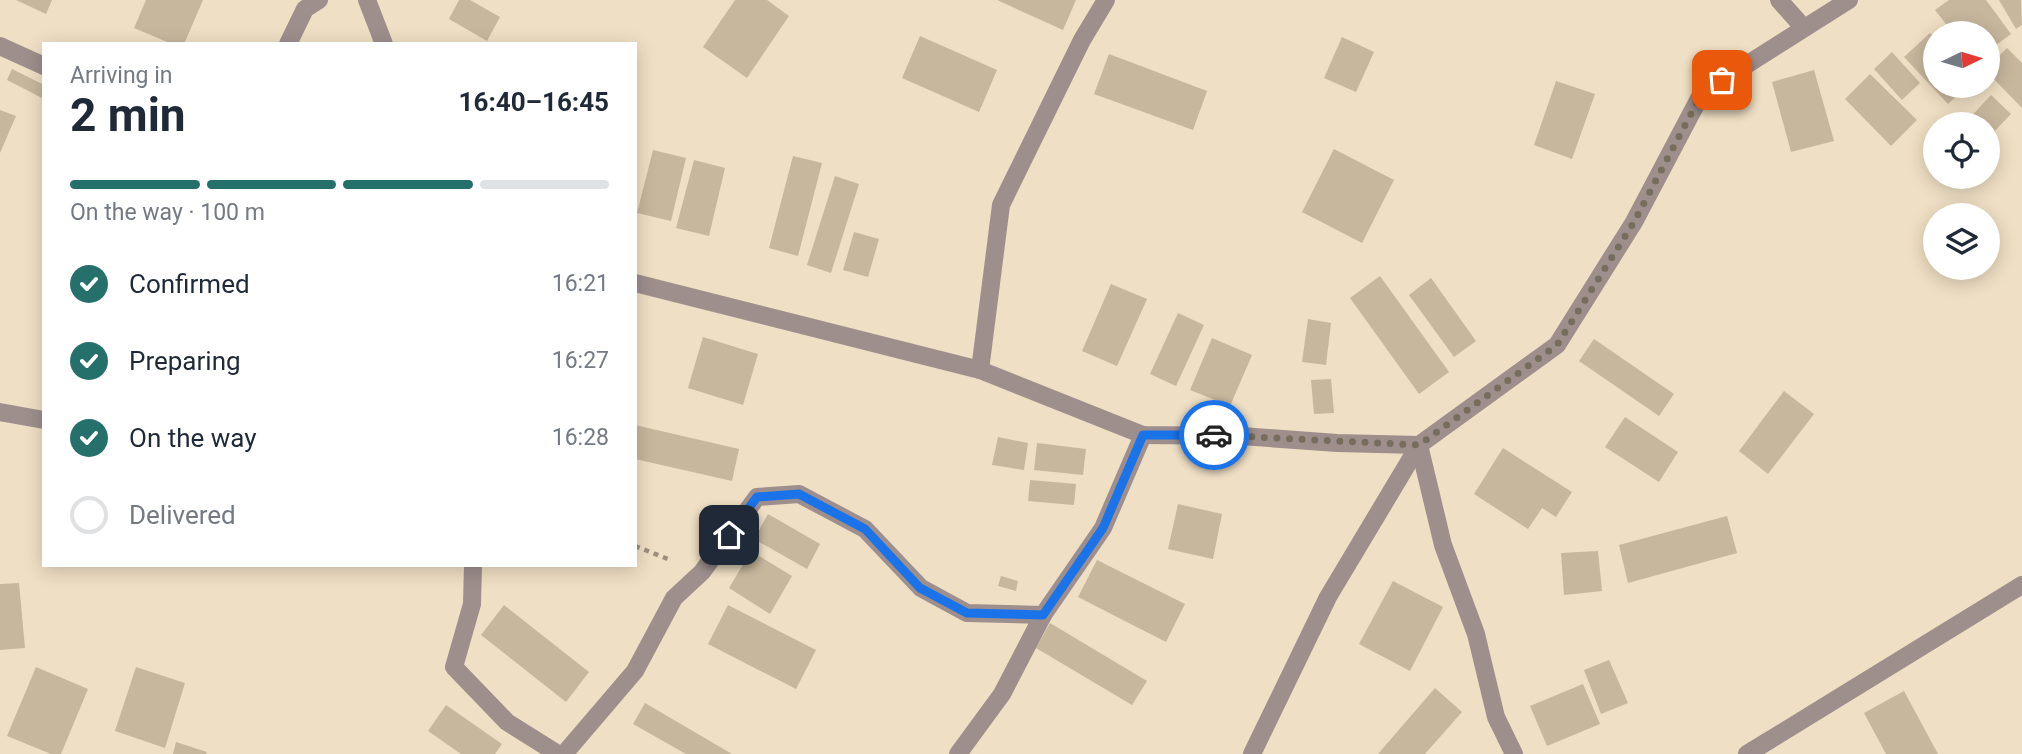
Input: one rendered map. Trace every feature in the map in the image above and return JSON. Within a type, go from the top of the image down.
[{"type":"street","points":[[289,42],[306,9],[319,0]]},
{"type":"street","points":[[367,0],[383,42]]},
{"type":"street","points":[[979,370],[1002,205],[1082,40],[1106,0]]},
{"type":"street","points":[[1779,0],[1802,27]]},
{"type":"street","points":[[1252,754],[1328,597],[1419,445],[1557,345],[1634,222],[1702,93],[1802,27],[1849,0]]},
{"type":"street","points":[[0,46],[42,65]]},
{"type":"street","points":[[637,284],[979,370],[1143,435],[1241,436],[1337,443],[1419,445]]},
{"type":"street","points":[[0,412],[42,421]]},
{"type":"street","points":[[958,754],[1002,694],[1043,615],[1103,528],[1143,435]]},
{"type":"street","points":[[1419,445],[1443,545],[1476,634],[1496,717],[1514,754]]},
{"type":"street","points":[[473,567],[472,604],[454,667],[507,722],[561,754],[635,671],[674,598],[702,572],[757,497],[799,494],[865,529],[920,588],[967,613],[1043,615]]},
{"type":"street","points":[[1747,754],[2022,585]]},
{"type":"building","points":[[16,0],[52,0],[46,14]]},
{"type":"building","points":[[146,0],[203,0],[185,42],[167,42],[134,28]]},
{"type":"building","points":[[459,0],[470,0],[500,17],[487,41],[449,19]]},
{"type":"building","points":[[735,0],[767,0],[789,16],[747,78],[703,47]]},
{"type":"building","points":[[997,0],[1076,0],[1063,30]]},
{"type":"building","points":[[1949,0],[1986,0],[2011,34],[2000,42],[2000,21],[1944,21],[1935,10]]},
{"type":"building","points":[[1999,0],[2021,0],[2022,25],[2016,29]]},
{"type":"building","points":[[920,36],[997,70],[979,112],[902,78]]},
{"type":"building","points":[[1342,37],[1374,52],[1356,92],[1324,78]]},
{"type":"building","points":[[1923,39],[1923,77],[1904,57]]},
{"type":"building","points":[[2007,48],[2022,63],[2022,108],[2000,85],[2000,55]]},
{"type":"building","points":[[1892,52],[1920,83],[1902,100],[1874,69]]},
{"type":"building","points":[[1109,54],[1207,91],[1193,130],[1094,94]]},
{"type":"building","points":[[12,69],[42,84],[42,98],[7,80]]},
{"type":"building","points":[[1814,70],[1834,141],[1791,152],[1772,82]]},
{"type":"building","points":[[1870,74],[1917,120],[1891,146],[1845,99]]},
{"type":"building","points":[[1556,81],[1595,94],[1572,159],[1534,145]]},
{"type":"building","points":[[1942,98],[1954,98],[1948,104]]},
{"type":"building","points":[[1988,98],[1994,98],[2011,114],[2000,125],[2000,112],[1975,112]]},
{"type":"building","points":[[0,110],[16,116],[0,153]]},
{"type":"building","points":[[1334,149],[1394,180],[1362,243],[1302,212]]},
{"type":"building","points":[[653,150],[686,158],[671,221],[637,213]]},
{"type":"building","points":[[793,156],[822,163],[798,256],[769,248]]},
{"type":"building","points":[[694,160],[725,168],[709,236],[676,228]]},
{"type":"building","points":[[835,176],[859,184],[831,273],[807,265]]},
{"type":"building","points":[[854,232],[879,239],[868,277],[843,270]]},
{"type":"building","points":[[1380,276],[1449,372],[1419,394],[1350,298]]},
{"type":"building","points":[[1431,278],[1476,341],[1454,357],[1409,295]]},
{"type":"building","points":[[1111,284],[1147,299],[1117,366],[1082,351]]},
{"type":"building","points":[[1178,313],[1204,325],[1176,386],[1150,374]]},
{"type":"building","points":[[1308,319],[1331,323],[1326,365],[1302,362]]},
{"type":"building","points":[[703,337],[758,354],[743,405],[688,388]]},
{"type":"building","points":[[1212,338],[1252,355],[1230,406],[1190,390]]},
{"type":"building","points":[[1594,339],[1674,394],[1659,416],[1579,361]]},
{"type":"building","points":[[1331,379],[1334,413],[1314,414],[1311,380]]},
{"type":"building","points":[[1784,391],[1814,414],[1768,474],[1739,451]]},
{"type":"building","points":[[1625,417],[1678,452],[1659,482],[1605,447]]},
{"type":"building","points":[[637,425],[739,449],[732,481],[637,459]]},
{"type":"building","points":[[998,437],[1028,443],[1024,470],[992,465]]},
{"type":"building","points":[[1037,443],[1086,449],[1083,475],[1034,470]]},
{"type":"building","points":[[1503,448],[1572,492],[1556,517],[1542,508],[1528,529],[1474,494]]},
{"type":"building","points":[[1030,480],[1076,484],[1074,505],[1028,501]]},
{"type":"building","points":[[1178,504],[1222,514],[1213,559],[1168,549]]},
{"type":"building","points":[[768,514],[820,544],[807,569],[754,539]]},
{"type":"building","points":[[1727,516],[1737,553],[1628,583],[1619,545]]},
{"type":"building","points":[[751,551],[792,576],[770,614],[729,588]]},
{"type":"building","points":[[1598,551],[1602,591],[1564,595],[1561,553]]},
{"type":"building","points":[[1097,560],[1185,604],[1166,642],[1078,597]]},
{"type":"building","points":[[1001,576],[1018,581],[1016,591],[998,586]]},
{"type":"building","points":[[1393,581],[1443,607],[1410,671],[1359,644]]},
{"type":"building","points":[[19,583],[25,648],[0,650],[0,584]]},
{"type":"building","points":[[504,605],[589,672],[566,702],[481,635]]},
{"type":"building","points":[[728,605],[816,650],[796,689],[708,644]]},
{"type":"building","points":[[1050,623],[1147,681],[1132,705],[1036,648]]},
{"type":"building","points":[[1609,660],[1628,703],[1601,714],[1584,670]]},
{"type":"building","points":[[36,667],[88,689],[61,754],[51,754],[7,736]]},
{"type":"building","points":[[136,667],[185,683],[165,748],[115,731]]},
{"type":"building","points":[[1583,684],[1600,724],[1547,746],[1530,706]]},
{"type":"building","points":[[1435,688],[1462,712],[1425,754],[1378,754]]},
{"type":"building","points":[[1904,691],[1938,754],[1886,754],[1864,713]]},
{"type":"building","points":[[645,703],[732,754],[686,754],[633,724]]},
{"type":"building","points":[[446,705],[502,744],[495,754],[461,754],[428,731]]},
{"type":"building","points":[[176,742],[207,752],[173,754]]},
{"type":"way so far","points":[[1214,435],[1419,445],[1557,345],[1634,222],[1702,93],[1722,80]]},
{"type":"route","points":[[729,535],[757,497],[799,494],[865,529],[920,588],[967,613],[1043,615],[1103,528],[1143,435],[1214,435]]}]
